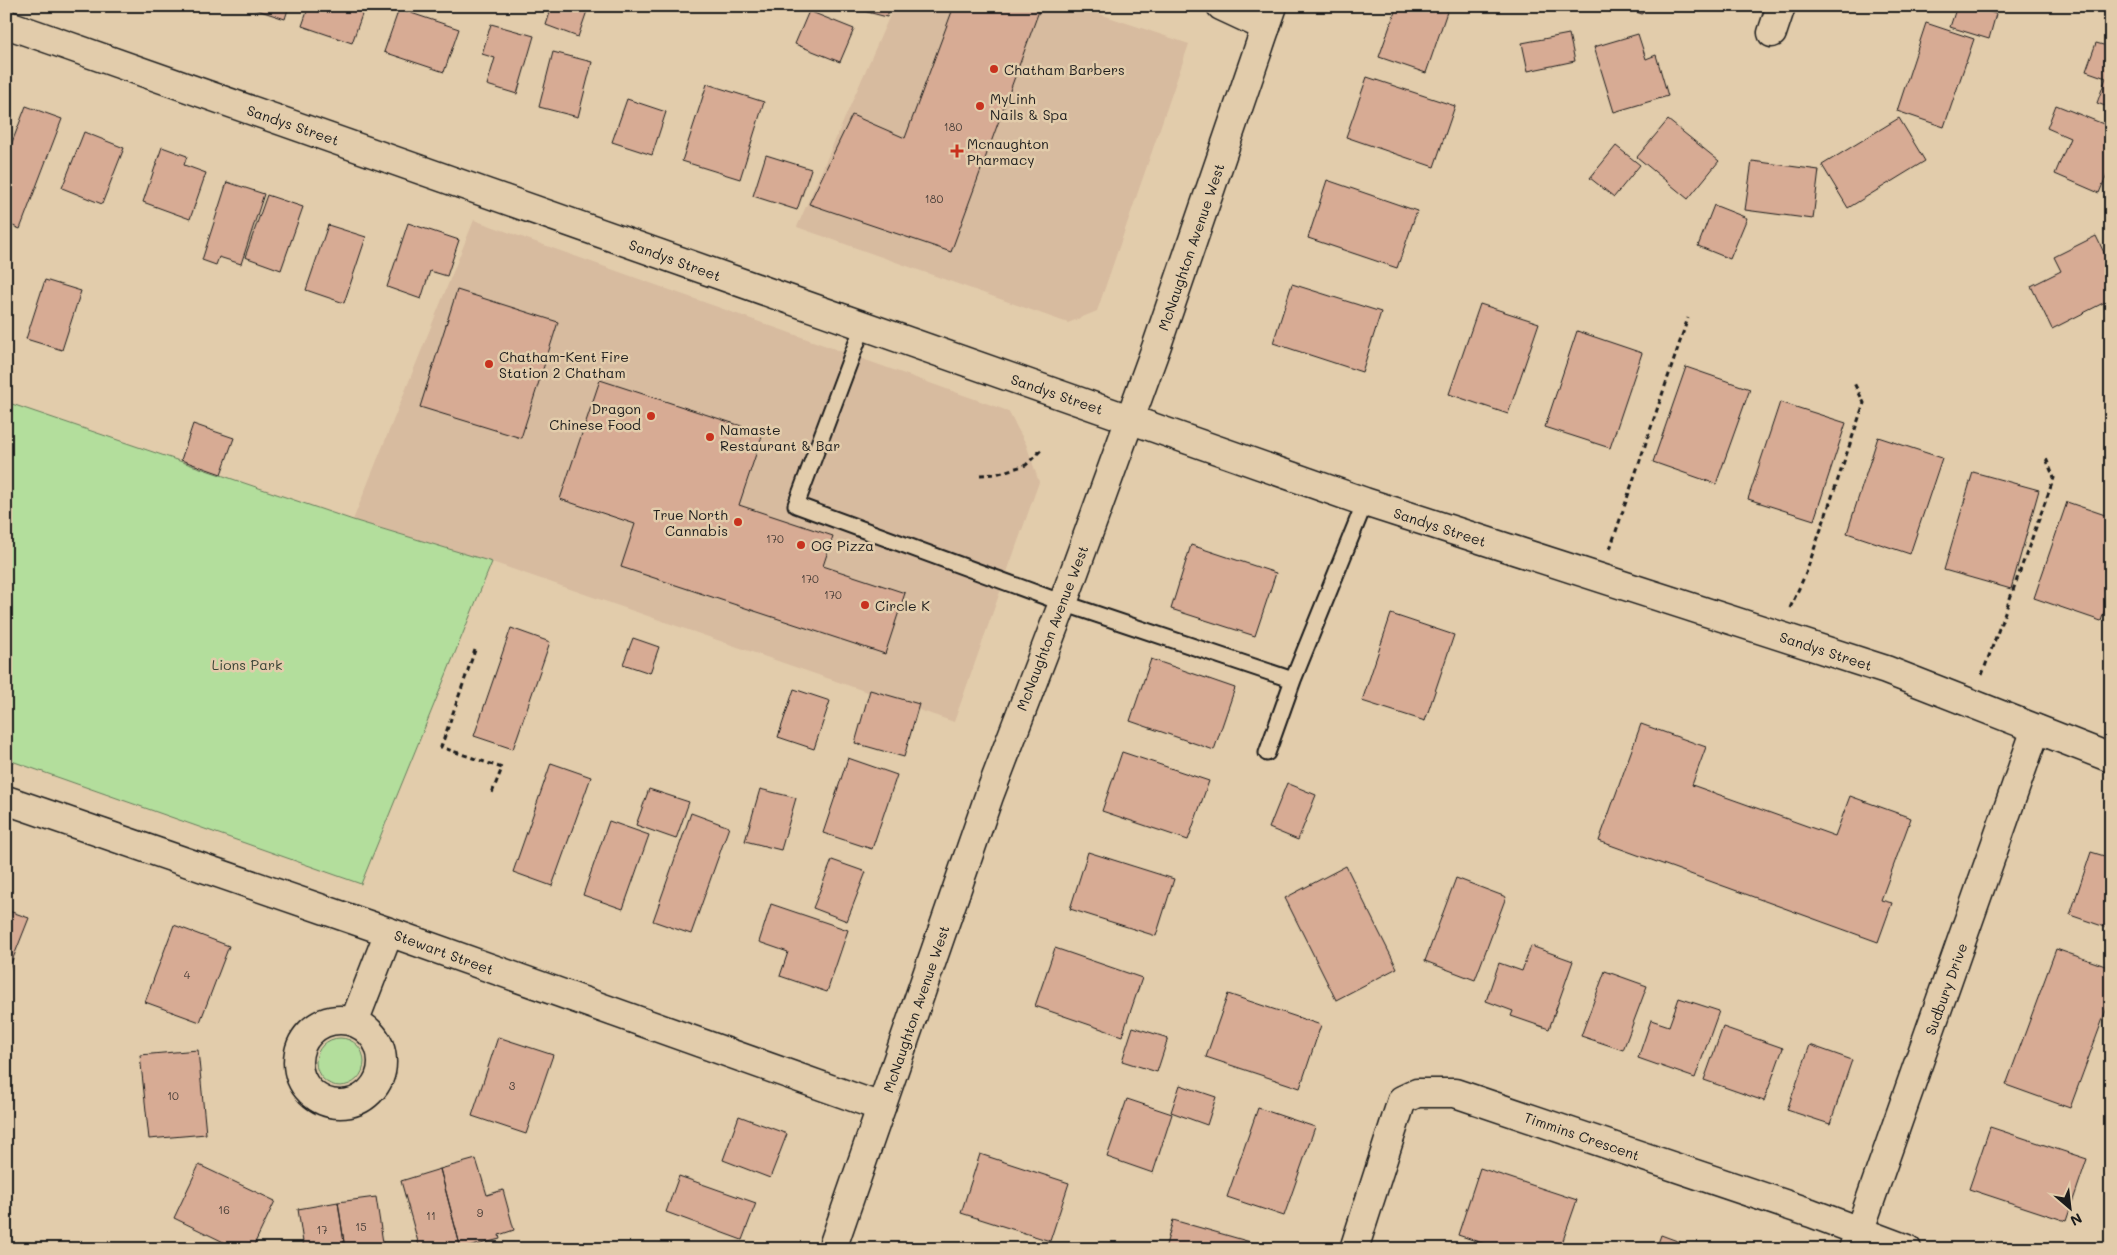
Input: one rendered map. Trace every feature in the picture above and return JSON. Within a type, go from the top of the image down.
[{"type":"street","points":[[1221,6],[1269,16]]},
{"type":"street","points":[[1772,33],[1781,6]]},
{"type":"street","name":"McNaughton Avenue West","points":[[832,1249],[989,796],[1063,603],[1157,345],[1269,16]]},
{"type":"street","name":"Sandys Street","points":[[6,24],[1365,502],[1886,670],[2111,758]]},
{"type":"street","name":"Sudbury Drive","points":[[1856,1240],[2036,729]]},
{"type":"street","name":"Stewart Street","points":[[6,800],[389,932],[881,1107]]},
{"type":"street","points":[[354,1022],[389,932]]},
{"type":"street","name":"Timmins Crescent","points":[[1354,1249],[1402,1100],[1417,1093],[1455,1093],[1802,1210],[1856,1240],[1907,1249]]},
{"type":"lane","points":[[863,326],[796,505],[1063,603],[1293,680]]},
{"type":"lane","points":[[1267,754],[1293,680],[1365,502]]},
{"type":"path","points":[[1600,578],[1688,318]]},
{"type":"path","points":[[1778,636],[1806,573],[1864,403],[1854,382]]},
{"type":"path","points":[[980,475],[996,474],[1026,465],[1043,448]]},
{"type":"path","points":[[1971,704],[1997,639],[2054,478],[2045,456]]},
{"type":"path","points":[[475,650],[441,747],[502,768],[492,793]]},
{"type":"shaded area","points":[[894,6],[1076,6],[1189,44],[1097,311],[1068,323],[797,227]]},
{"type":"shaded area","points":[[474,220],[1008,411],[1026,444],[1039,482],[954,722],[492,562],[353,520]]},
{"type":"green space","name":"Lions Park","points":[[6,402],[353,520],[492,562],[361,884],[6,759]]},
{"type":"green space","points":[[340,1038],[349,1040],[357,1045],[362,1053],[364,1062],[362,1071],[357,1079],[349,1084],[340,1086],[331,1084],[323,1079],[318,1071],[316,1062],[318,1053],[323,1045],[331,1040]]},
{"type":"building","points":[[245,6],[289,6],[285,19]]},
{"type":"building","points":[[309,6],[365,6],[352,43],[302,26]]},
{"type":"building","points":[[552,6],[573,6],[587,11],[578,37],[546,25]]},
{"type":"building","points":[[844,6],[890,6],[887,17]]},
{"type":"building","points":[[954,6],[1027,6],[1039,11],[951,252],[809,204],[852,115],[905,138]]},
{"type":"building","points":[[1397,6],[1449,6],[1426,73],[1379,57]]},
{"type":"building","points":[[1620,6],[1645,6],[1642,14]]},
{"type":"building","points":[[1957,6],[1970,6],[1996,14],[1989,39],[1950,27]]},
{"type":"building","points":[[399,9],[459,29],[444,72],[384,52]]},
{"type":"building","points":[[809,11],[854,29],[840,62],[795,44]]},
{"type":"building","points":[[1926,23],[1974,39],[1944,127],[1897,111]]},
{"type":"building","points":[[491,24],[534,36],[517,94],[487,85],[495,58],[482,54]]},
{"type":"building","points":[[1569,34],[1575,61],[1528,71],[1522,43]]},
{"type":"building","points":[[1638,34],[1646,59],[1656,55],[1668,96],[1614,112],[1594,47]]},
{"type":"building","points":[[2096,43],[2111,47],[2111,108],[2097,103],[2106,78],[2086,71]]},
{"type":"building","points":[[553,52],[592,62],[578,117],[539,107]]},
{"type":"building","points":[[1367,77],[1455,106],[1434,167],[1346,137]]},
{"type":"building","points":[[707,84],[764,102],[740,179],[682,161]]},
{"type":"building","points":[[627,99],[666,112],[652,155],[612,142]]},
{"type":"building","points":[[2056,105],[2111,127],[2111,165],[2099,193],[2055,174],[2070,138],[2047,128]]},
{"type":"building","points":[[26,106],[62,119],[20,229],[6,223],[6,158]]},
{"type":"building","points":[[1899,118],[1925,161],[1848,208],[1822,165]]},
{"type":"building","points":[[1668,120],[1719,161],[1688,199],[1637,157]]},
{"type":"building","points":[[84,132],[124,148],[102,204],[62,188]]},
{"type":"building","points":[[1616,146],[1640,165],[1614,197],[1590,178]]},
{"type":"building","points":[[162,147],[187,156],[184,165],[206,173],[190,219],[143,202]]},
{"type":"building","points":[[766,155],[811,169],[797,210],[753,196]]},
{"type":"building","points":[[1752,161],[1819,170],[1813,219],[1745,210]]},
{"type":"building","points":[[1327,180],[1417,211],[1397,268],[1308,238]]},
{"type":"building","points":[[227,182],[264,194],[241,264],[219,257],[216,265],[202,260]]},
{"type":"building","points":[[267,195],[303,207],[281,270],[245,257]]},
{"type":"building","points":[[1714,205],[1747,218],[1730,259],[1698,246]]},
{"type":"building","points":[[408,223],[459,240],[447,276],[430,271],[421,299],[387,287]]},
{"type":"building","points":[[328,225],[366,237],[344,303],[306,290]]},
{"type":"building","points":[[2096,236],[2111,267],[2111,299],[2052,329],[2031,286],[2061,271],[2054,257]]},
{"type":"building","points":[[45,280],[81,291],[62,350],[26,339]]},
{"type":"building","points":[[1292,284],[1381,312],[1362,372],[1273,343]]},
{"type":"building","name":"Chatham-Kent Fire Station 2 Chatham","points":[[457,290],[558,322],[521,438],[420,407]]},
{"type":"building","points":[[1480,304],[1539,323],[1508,414],[1449,394]]},
{"type":"building","points":[[1577,331],[1642,353],[1610,448],[1545,427]]},
{"type":"building","points":[[1686,367],[1750,389],[1716,484],[1653,462]]},
{"type":"building","points":[[600,380],[763,433],[739,505],[833,536],[823,566],[905,593],[885,654],[621,567],[635,524],[560,499]]},
{"type":"building","points":[[1780,402],[1846,423],[1814,520],[1748,499]]},
{"type":"building","points":[[193,424],[234,438],[221,474],[181,460]]},
{"type":"building","points":[[1878,437],[1942,458],[1910,554],[1847,533]]},
{"type":"building","points":[[1973,472],[2039,490],[2011,589],[1944,570]]},
{"type":"building","points":[[2067,502],[2111,517],[2111,592],[2101,621],[2034,598]]},
{"type":"building","points":[[1191,545],[1276,573],[1255,636],[1171,609]]},
{"type":"building","points":[[1391,614],[1454,635],[1425,721],[1362,701]]},
{"type":"building","points":[[511,628],[550,642],[513,749],[474,736]]},
{"type":"building","points":[[633,638],[659,647],[650,673],[623,664]]},
{"type":"building","points":[[1151,659],[1235,688],[1214,750],[1130,721]]},
{"type":"building","points":[[794,689],[830,701],[814,749],[778,737]]},
{"type":"building","points":[[870,690],[919,704],[904,757],[855,743]]},
{"type":"building","points":[[1641,724],[1706,747],[1692,785],[1835,836],[1850,796],[1911,818],[1881,900],[1892,903],[1878,942],[1599,841]]},
{"type":"building","points":[[1122,752],[1209,781],[1188,840],[1102,811]]},
{"type":"building","points":[[848,758],[897,775],[872,849],[823,833]]},
{"type":"building","points":[[551,763],[591,777],[552,886],[513,872]]},
{"type":"building","points":[[1287,783],[1316,795],[1298,840],[1269,828]]},
{"type":"building","points":[[649,789],[689,802],[676,839],[636,825]]},
{"type":"building","points":[[760,789],[796,798],[781,850],[745,841]]},
{"type":"building","points":[[691,813],[729,827],[691,934],[653,921]]},
{"type":"building","points":[[609,821],[649,835],[623,909],[583,895]]},
{"type":"building","points":[[1088,852],[1174,879],[1156,936],[1070,909]]},
{"type":"building","points":[[2091,852],[2111,858],[2111,929],[2070,915]]},
{"type":"building","points":[[832,860],[866,872],[847,921],[813,908]]},
{"type":"building","points":[[1346,866],[1397,968],[1336,1000],[1285,898]]},
{"type":"building","points":[[1456,878],[1506,897],[1475,980],[1425,961]]},
{"type":"building","points":[[771,904],[848,930],[827,992],[780,976],[788,952],[759,942]]},
{"type":"building","points":[[6,910],[29,918],[6,976]]},
{"type":"building","points":[[174,925],[229,946],[200,1022],[145,1002]]},
{"type":"building","points":[[1531,946],[1573,961],[1549,1029],[1511,1016],[1513,1011],[1486,1001],[1499,963],[1522,971]]},
{"type":"building","points":[[1055,948],[1142,978],[1122,1036],[1035,1006]]},
{"type":"building","points":[[2056,949],[2111,968],[2111,997],[2070,1108],[2006,1085]]},
{"type":"building","points":[[1605,971],[1647,986],[1623,1050],[1581,1036]]},
{"type":"building","points":[[1228,994],[1321,1025],[1300,1088],[1206,1057]]},
{"type":"building","points":[[1679,998],[1719,1011],[1695,1078],[1638,1058],[1651,1020],[1669,1026]]},
{"type":"building","points":[[1133,1027],[1168,1038],[1157,1072],[1122,1061]]},
{"type":"building","points":[[1723,1027],[1783,1048],[1764,1101],[1704,1080]]},
{"type":"building","points":[[498,1037],[553,1055],[526,1134],[472,1116]]},
{"type":"building","points":[[1810,1045],[1852,1060],[1830,1124],[1787,1110]]},
{"type":"building","points":[[198,1050],[206,1134],[149,1139],[140,1055]]},
{"type":"building","points":[[1180,1085],[1216,1097],[1207,1125],[1171,1112]]},
{"type":"building","points":[[1127,1099],[1172,1114],[1153,1173],[1107,1157]]},
{"type":"building","points":[[1258,1108],[1315,1127],[1284,1216],[1227,1197]]},
{"type":"building","points":[[739,1116],[787,1134],[770,1178],[723,1160]]},
{"type":"building","points":[[1990,1127],[2087,1159],[2066,1221],[1969,1189]]},
{"type":"building","points":[[980,1154],[1069,1183],[1050,1241],[961,1213]]},
{"type":"building","points":[[476,1159],[487,1195],[503,1190],[514,1230],[499,1235],[500,1239],[461,1249],[440,1169]]},
{"type":"building","points":[[199,1165],[275,1201],[252,1249],[238,1249],[174,1218]]},
{"type":"building","points":[[1480,1168],[1577,1200],[1560,1249],[1500,1249],[1458,1235]]},
{"type":"building","points":[[440,1169],[461,1249],[420,1249],[401,1181]]},
{"type":"building","points":[[679,1176],[756,1203],[742,1240],[666,1212]]},
{"type":"building","points":[[376,1197],[384,1249],[345,1249],[338,1202]]},
{"type":"building","points":[[338,1202],[345,1249],[304,1249],[298,1209]]},
{"type":"building","points":[[1173,1220],[1268,1247],[1267,1249],[1165,1249]]},
{"type":"building","points":[[1661,1235],[1699,1249],[1656,1249]]},
{"type":"place","name":"Chatham Barbers","points":[[994,69]]},
{"type":"place","name":"MyLinh Nails & Spa","points":[[980,106]]},
{"type":"place","name":"Mcnaughton Pharmacy","points":[[957,151]]},
{"type":"place","name":"Chatham-Kent Fire Station 2 Chatham","points":[[489,364]]},
{"type":"place","name":"Dragon Chinese Food","points":[[651,416]]},
{"type":"place","name":"Namaste Restaurant & Bar","points":[[710,437]]},
{"type":"place","name":"True North Cannabis","points":[[738,522]]},
{"type":"place","name":"OG Pizza","points":[[801,545]]},
{"type":"place","name":"Circle K","points":[[865,605]]}]
